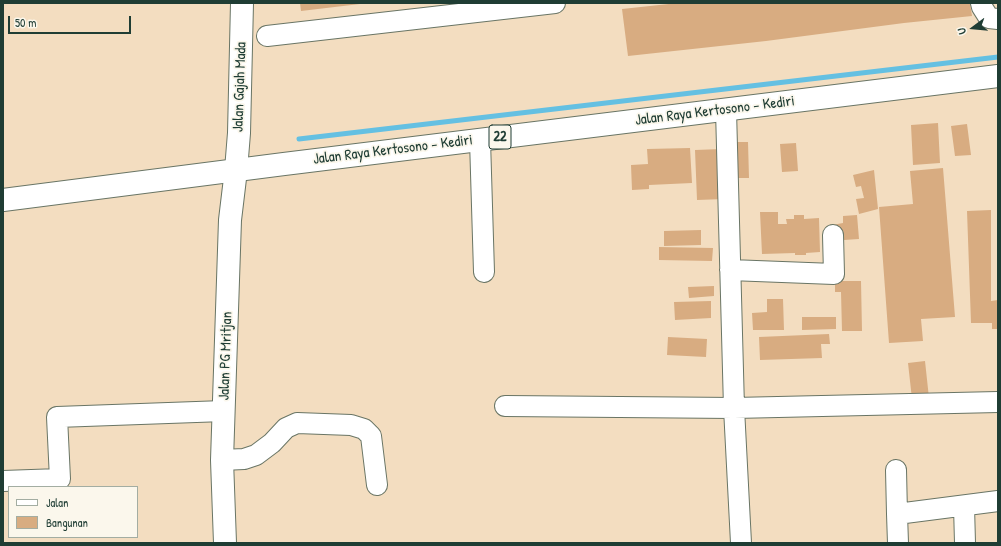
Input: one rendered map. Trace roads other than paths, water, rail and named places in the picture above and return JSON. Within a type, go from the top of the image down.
[{"type":"main road","name":"Jalan Gajah Mada","points":[[236,170],[239,133],[242,3]]},
{"type":"main road","name":"Jalan Raya Kertosono - Kediri","points":[[3,200],[998,76]]},
{"type":"main road","name":"Jalan PG Mritjan","points":[[225,543],[222,460],[230,220],[236,170]]},
{"type":"street","points":[[267,36],[555,3]]},
{"type":"street","points":[[981,3],[989,18],[998,19]]},
{"type":"street","points":[[726,110],[734,408],[741,543]]},
{"type":"street","points":[[480,140],[484,272]]},
{"type":"street","points":[[730,270],[834,274],[833,235]]},
{"type":"street","points":[[505,406],[734,408],[998,402]]},
{"type":"street","points":[[3,481],[60,479],[57,417],[224,411]]},
{"type":"street","points":[[222,460],[244,459],[256,455],[272,443],[286,428],[297,423],[351,425],[364,429],[371,436],[377,485]]},
{"type":"street","points":[[896,470],[898,543]]},
{"type":"street","points":[[897,514],[998,501]]},
{"type":"street","points":[[964,506],[965,543]]},
{"type":"waterway","points":[[299,139],[998,57]]}]
